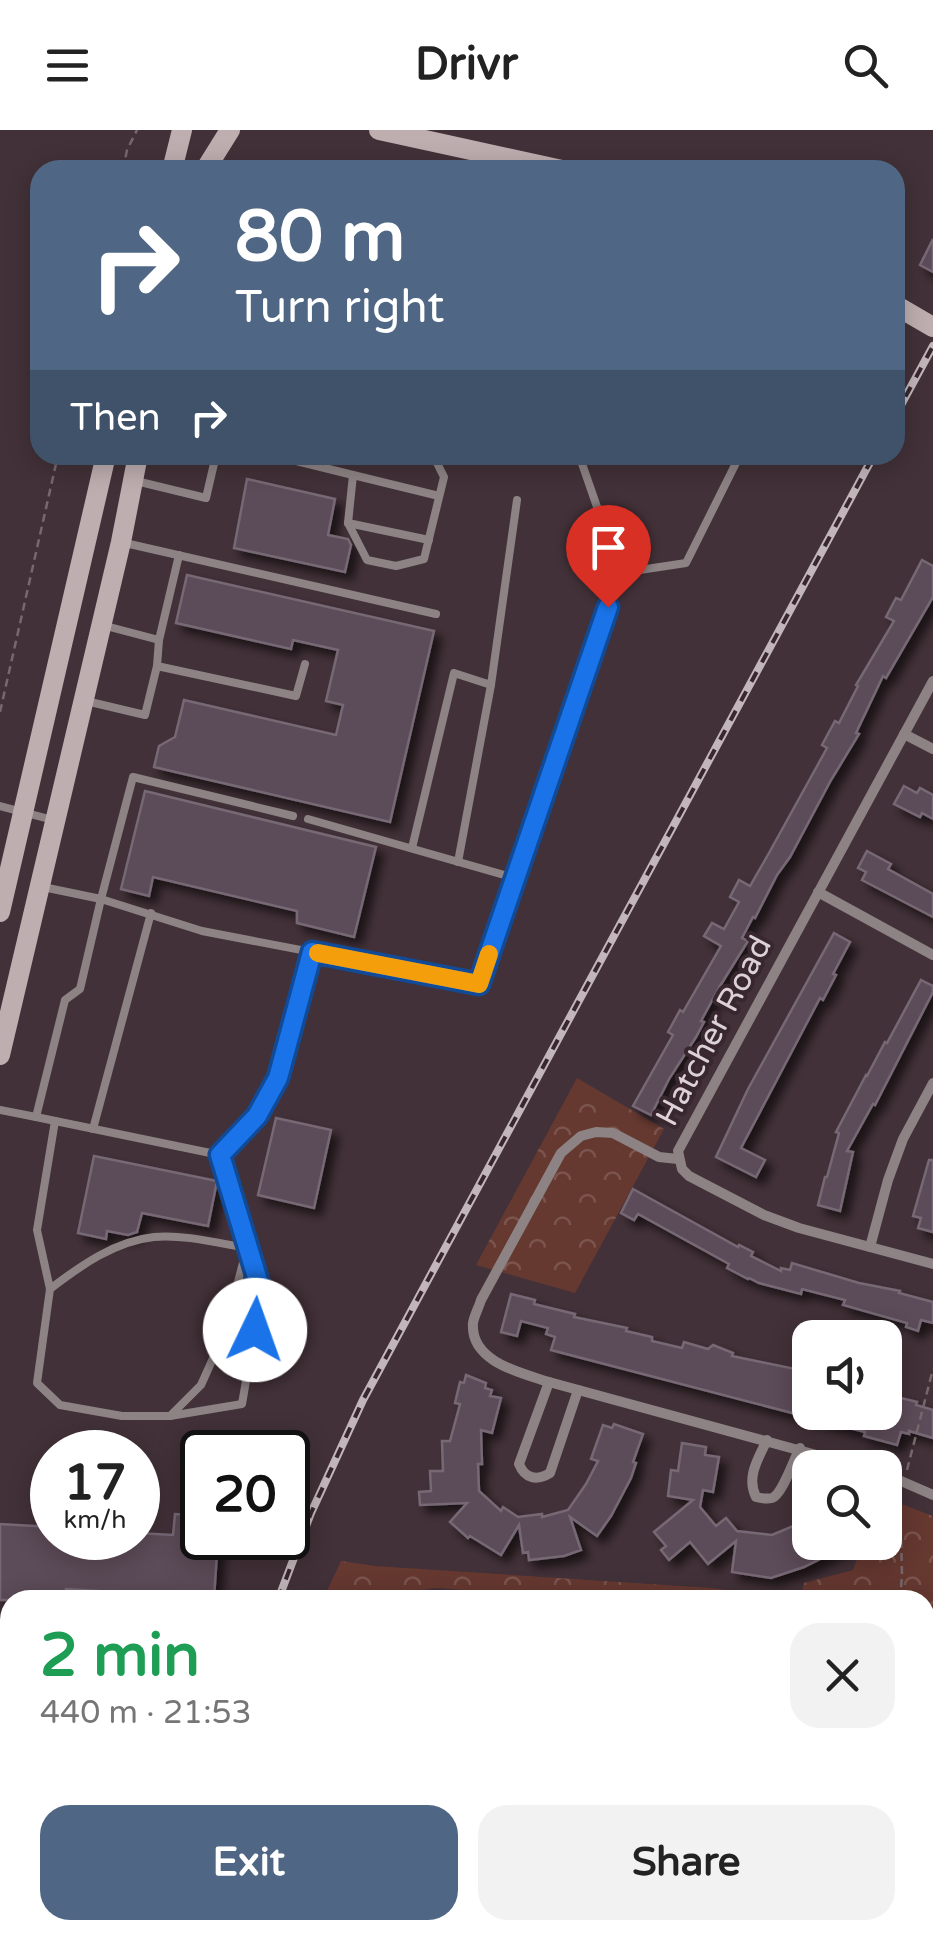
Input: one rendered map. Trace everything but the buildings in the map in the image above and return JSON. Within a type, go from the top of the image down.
[{"type":"main road","points":[[172,130],[174,160]]},
{"type":"main road","points":[[174,160],[182,130]]},
{"type":"main road","points":[[206,160],[212,130]]},
{"type":"main road","points":[[210,160],[230,130]]},
{"type":"main road","points":[[379,130],[521,160]]},
{"type":"main road","points":[[446,130],[513,158]]},
{"type":"main road","points":[[905,312],[933,327]]},
{"type":"main road","points":[[0,912],[104,465]]},
{"type":"main road","points":[[0,1055],[121,542],[136,465]]},
{"type":"street","name":"Hatcher Road","points":[[933,681],[678,1152],[682,1168],[689,1176],[764,1215],[933,1264]]},
{"type":"street","points":[[904,734],[933,749]]},
{"type":"street","points":[[818,892],[933,955]]},
{"type":"street","points":[[870,1247],[903,1139],[933,1083]]},
{"type":"street","points":[[678,1158],[659,1157],[612,1134],[596,1132],[581,1136],[561,1153],[481,1300],[473,1324],[481,1350],[494,1361],[549,1382],[806,1450]]},
{"type":"street","points":[[549,1382],[519,1464],[531,1478],[550,1473],[578,1390]]},
{"type":"street","points":[[766,1440],[751,1476],[756,1497],[770,1499],[780,1494],[800,1448]]},
{"type":"street","points":[[904,1482],[933,1495]]},
{"type":"lane","points":[[132,480],[206,498],[214,465]]},
{"type":"lane","points":[[307,465],[439,496]]},
{"type":"lane","points":[[353,476],[348,523],[367,560],[396,566],[424,560],[444,477],[438,465]]},
{"type":"lane","points":[[39,886],[101,898],[202,931],[479,984],[620,573],[582,465]]},
{"type":"lane","points":[[620,573],[686,563],[735,465]]},
{"type":"lane","points":[[458,862],[491,686],[516,500]]},
{"type":"lane","points":[[348,523],[429,540]]},
{"type":"lane","points":[[121,542],[436,614]]},
{"type":"lane","points":[[82,700],[144,716],[179,555]]},
{"type":"lane","points":[[100,624],[158,640]]},
{"type":"lane","points":[[157,666],[296,696],[305,664]]},
{"type":"lane","points":[[412,848],[454,673],[491,686]]},
{"type":"lane","points":[[36,1117],[64,1000],[80,989],[132,777],[293,816]]},
{"type":"lane","points":[[0,806],[54,820]]},
{"type":"lane","points":[[308,820],[515,878]]},
{"type":"lane","points":[[94,1129],[151,913]]},
{"type":"lane","points":[[220,1155],[257,1116],[278,1078],[312,952]]},
{"type":"lane","points":[[0,1110],[220,1155]]},
{"type":"lane","points":[[55,1121],[36,1230],[50,1289],[37,1384],[60,1405],[122,1416],[170,1416],[242,1404],[262,1294],[220,1155]]},
{"type":"lane","points":[[50,1289],[110,1250],[153,1237],[247,1248]]},
{"type":"lane","points":[[170,1416],[202,1385],[224,1334],[247,1248]]},
{"type":"path","points":[[126,160],[137,130]]},
{"type":"path","points":[[0,712],[56,465]]},
{"type":"path","points":[[900,1590],[899,1498],[933,1369]]},
{"type":"green space","points":[[577,1078],[664,1129],[575,1293],[476,1265]]},
{"type":"green space","points":[[902,1504],[933,1516],[933,1590],[802,1590],[804,1583],[853,1570],[857,1560],[902,1560]]},
{"type":"green space","points":[[341,1561],[727,1590],[327,1590]]},
{"type":"railway","points":[[905,398],[933,346]]},
{"type":"railway","points":[[282,1590],[311,1513],[363,1400],[869,465]]},
{"type":"slow traffic","points":[[318,953],[479,984],[489,954]]},
{"type":"route","points":[[255,1330],[262,1294],[220,1155],[257,1116],[278,1078],[312,952],[479,984],[608,607]]}]
